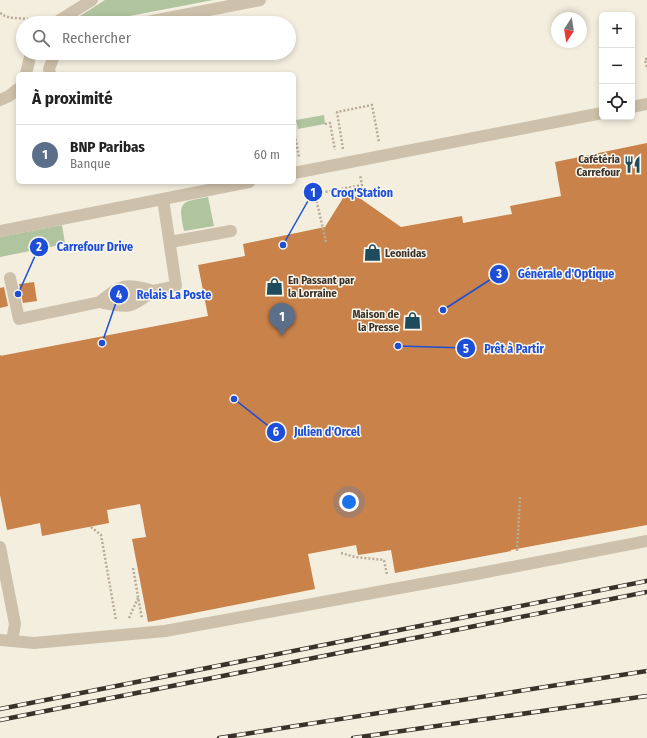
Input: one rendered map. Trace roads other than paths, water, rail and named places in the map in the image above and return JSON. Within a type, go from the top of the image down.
[{"type":"lane","points":[[66,16],[92,0]]},
{"type":"lane","points":[[178,16],[260,0]]},
{"type":"lane","points":[[26,72],[29,60]]},
{"type":"lane","points":[[50,72],[53,60]]},
{"type":"lane","points":[[0,100],[16,91]]},
{"type":"lane","points":[[635,106],[647,104]]},
{"type":"lane","points":[[296,173],[599,114]]},
{"type":"lane","points":[[0,231],[239,184]]},
{"type":"lane","points":[[10,278],[19,319],[176,286],[163,199]]},
{"type":"lane","points":[[170,245],[231,231]]},
{"type":"lane","points":[[0,640],[34,643],[165,631],[647,541]]},
{"type":"lane","points":[[0,547],[15,624],[12,641]]},
{"type":"railway","points":[[0,709],[647,581]]},
{"type":"railway","points":[[0,720],[647,592]]},
{"type":"railway","points":[[219,738],[647,671]]},
{"type":"railway","points":[[353,738],[647,696]]},
{"type":"place","name":"Cafétéria Carrefour","points":[[633,165]]},
{"type":"place","name":"Croq'Station","points":[[283,245]]},
{"type":"place","name":"Leonidas","points":[[372,253]]},
{"type":"place","name":"En Passant par la Lorraine","points":[[275,286]]},
{"type":"place","name":"Carrefour Drive","points":[[18,294]]},
{"type":"place","name":"Générale d'Optique","points":[[443,310]]},
{"type":"place","name":"Maison de la Presse","points":[[412,320]]},
{"type":"place","name":"BNP Paribas","points":[[282,336]]},
{"type":"place","name":"Relais La Poste","points":[[102,343]]},
{"type":"place","name":"Prêt à Partir","points":[[398,346]]},
{"type":"place","name":"Julien d'Orcel","points":[[234,399]]}]
